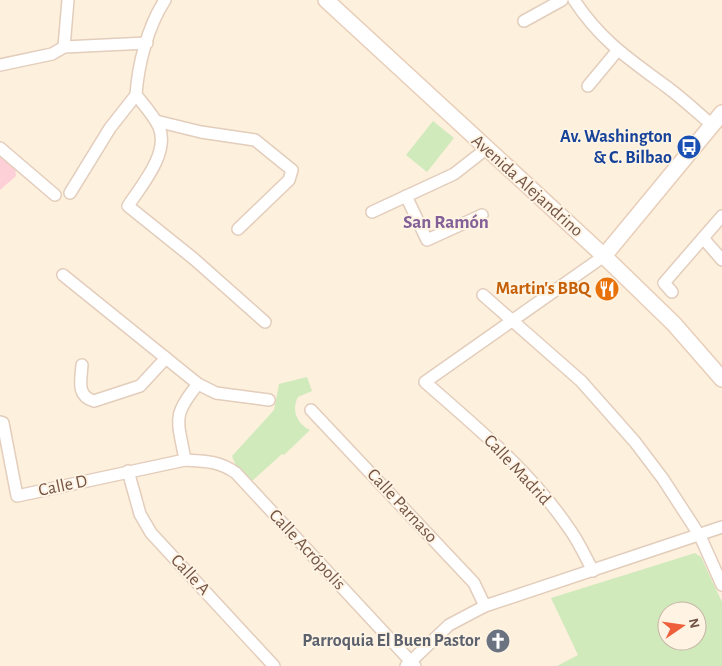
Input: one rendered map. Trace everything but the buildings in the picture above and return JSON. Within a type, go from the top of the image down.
[{"type":"street","points":[[64,48],[68,0]]},
{"type":"street","points":[[70,193],[110,128],[136,95],[139,71],[147,43],[165,0]]},
{"type":"street","name":"Avenida Alejandrino","points":[[326,0],[604,256],[674,324],[722,379]]},
{"type":"street","points":[[524,21],[562,0]]},
{"type":"street","points":[[574,0],[597,31],[618,52],[668,88],[712,124]]},
{"type":"street","points":[[0,65],[52,54],[64,48],[147,43]]},
{"type":"street","points":[[588,86],[618,52]]},
{"type":"street","points":[[136,95],[156,121],[161,134],[159,153],[128,206],[194,259],[265,322]]},
{"type":"street","points":[[512,321],[604,256],[722,113]]},
{"type":"street","points":[[156,121],[201,132],[256,140],[292,170],[290,180],[238,229]]},
{"type":"street","points":[[0,148],[56,195]]},
{"type":"street","points":[[372,212],[454,174],[486,149]]},
{"type":"street","points":[[406,196],[427,240],[482,215]]},
{"type":"street","points":[[672,292],[664,283],[722,216]]},
{"type":"street","points":[[703,238],[722,260]]},
{"type":"street","points":[[63,274],[198,384],[216,393],[269,400]]},
{"type":"street","points":[[483,295],[574,375],[608,410],[663,479],[700,536],[722,585]]},
{"type":"street","name":"Calle Madrid","points":[[512,321],[425,382],[493,443],[534,485],[568,527],[593,571]]},
{"type":"street","points":[[82,365],[80,389],[85,397],[94,401],[140,386],[166,358]]},
{"type":"street","points":[[185,460],[178,415],[183,402],[198,384]]},
{"type":"street","name":"Calle Parnaso","points":[[311,410],[474,583],[485,606]]},
{"type":"street","name":"Calle D","points":[[0,422],[4,423],[17,496],[185,460]]},
{"type":"street","name":"Calle Acrópolis","points":[[185,460],[213,461],[236,473],[411,664]]},
{"type":"street","name":"Calle A","points":[[128,472],[140,514],[151,533],[274,666]]},
{"type":"street","points":[[411,664],[449,625],[485,606],[700,536],[722,527]]},
{"type":"shaded area","points":[[0,153],[15,168],[16,176],[0,190]]},
{"type":"green space","points":[[433,121],[454,138],[427,172],[406,155]]},
{"type":"green space","points":[[307,377],[312,391],[298,397],[295,412],[302,424],[310,430],[284,455],[282,454],[251,482],[236,466],[232,456],[274,410],[279,384]]},
{"type":"green space","points":[[695,553],[701,557],[722,602],[722,666],[557,666],[578,655],[551,598]]},
{"type":"place","name":"Av. Washington & C. Bilbao","points":[[689,147]]},
{"type":"place","name":"Martin's BBQ","points":[[607,289]]},
{"type":"place","name":"Parroquia El Buen Pastor","points":[[498,641]]},
{"type":"district","name":"San Ramón","points":[[446,222]]}]
